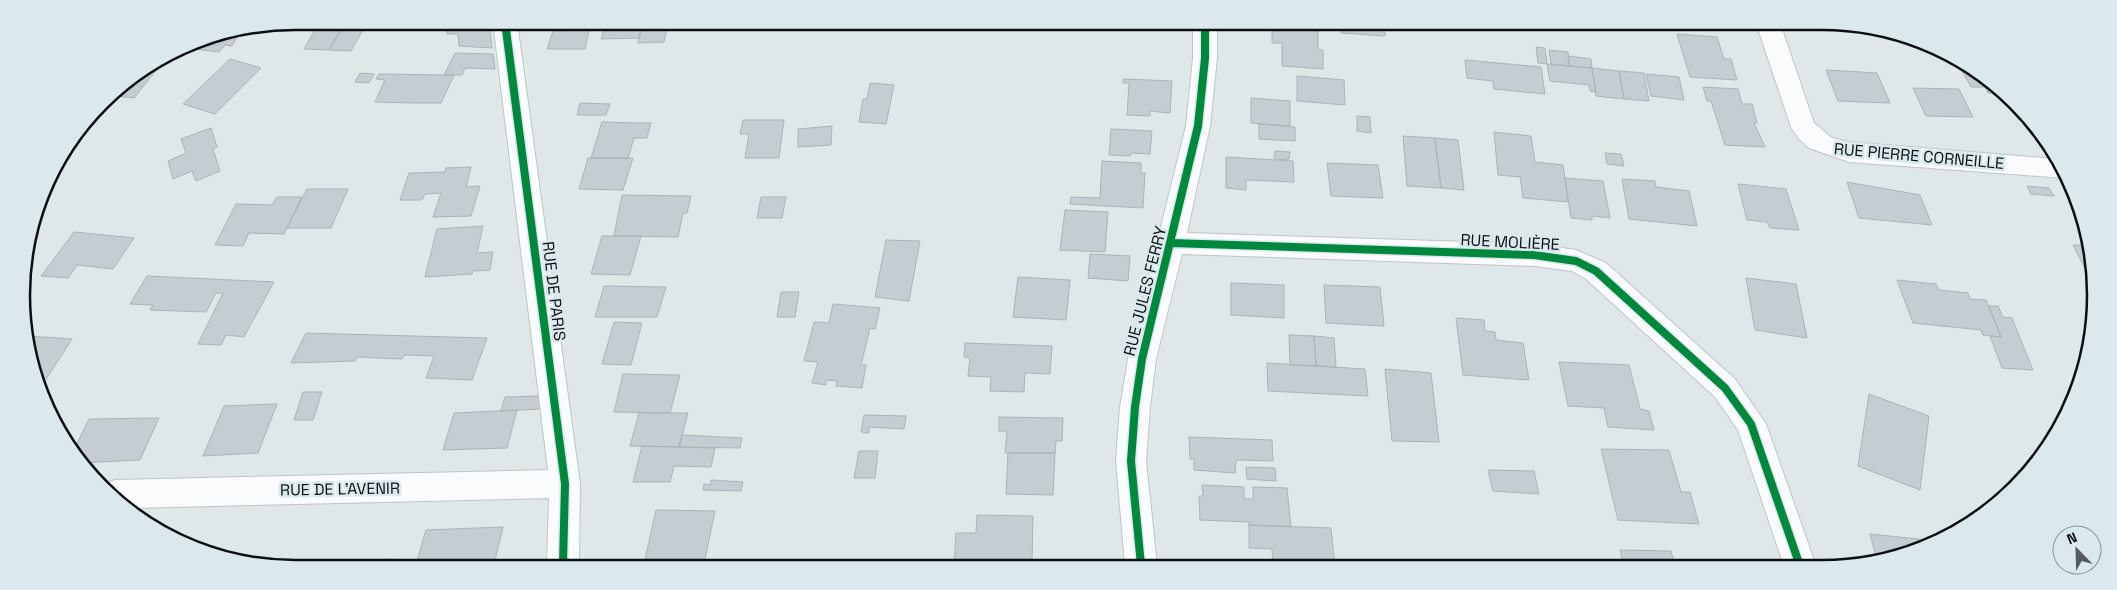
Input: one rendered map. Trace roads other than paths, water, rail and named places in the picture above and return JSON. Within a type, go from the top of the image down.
[{"type":"street","name":"RUE DE PARIS","points":[[506,30],[565,484],[563,560]]},
{"type":"street","name":"RUE JULES FERRY","points":[[1141,560],[1131,461],[1132,432],[1142,359],[1198,126],[1205,58],[1205,30]]},
{"type":"street","name":"RUE PIERRE CORNEILLE","points":[[1770,30],[1803,127],[1810,138],[1826,148],[1849,152],[2054,169]]},
{"type":"street","name":"RUE MOLIÈRE","points":[[1171,243],[1534,255],[1576,261],[1596,271],[1725,388],[1751,424],[1798,560]]},
{"type":"street","name":"RUE DE L'AVENIR","points":[[120,494],[565,484]]}]
